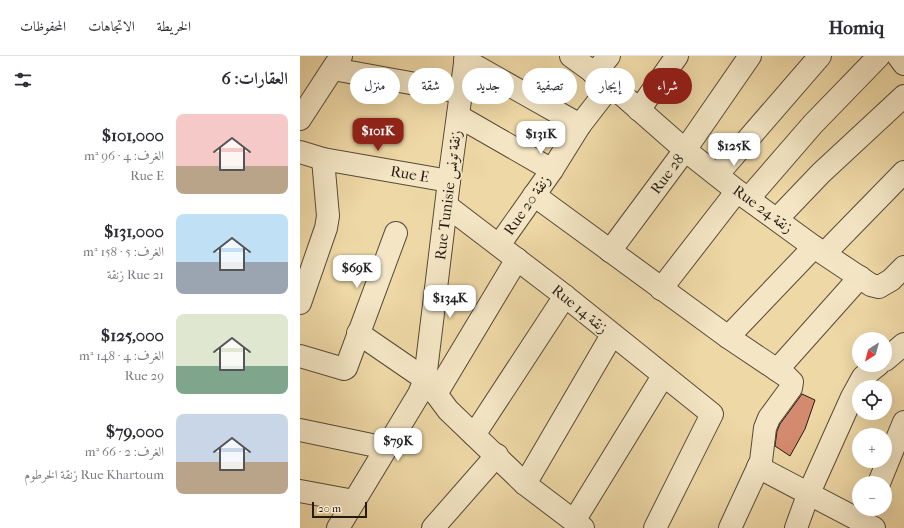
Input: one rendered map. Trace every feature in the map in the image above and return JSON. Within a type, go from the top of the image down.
[{"type":"street","name":"Rue 24 زنقة","points":[[571,56],[587,68]]},
{"type":"street","name":"Rue 20 زنقة","points":[[606,68],[609,56]]},
{"type":"street","points":[[639,110],[677,56]]},
{"type":"street","name":"Rue 28","points":[[610,251],[685,150],[750,56]]},
{"type":"street","points":[[717,175],[820,56]]},
{"type":"street","points":[[661,289],[742,195],[879,56]]},
{"type":"street","points":[[898,56],[904,64]]},
{"type":"street","points":[[466,58],[580,126]]},
{"type":"street","name":"Rue Tunisie زنقة تونس","points":[[430,387],[448,181],[466,58]]},
{"type":"street","points":[[303,103],[337,62],[460,92]]},
{"type":"street","points":[[777,219],[821,173],[904,96]]},
{"type":"street","name":"Rue 20 زنقة","points":[[499,245],[552,170],[580,126],[591,104]]},
{"type":"street","name":"Rue 24 زنقة","points":[[632,104],[685,150],[742,195],[871,285],[879,287],[891,280],[904,267]]},
{"type":"street","points":[[458,116],[552,170]]},
{"type":"street","name":"Rue E","points":[[300,152],[324,159],[448,181]]},
{"type":"street","points":[[301,300],[326,228],[328,216],[324,159]]},
{"type":"street","points":[[728,337],[904,172]]},
{"type":"street","points":[[534,195],[661,289],[790,379],[792,384],[791,388],[773,412],[767,423],[763,451],[758,468],[730,528]]},
{"type":"street","name":"Rue 14 زنقة","points":[[447,206],[565,296],[612,336],[712,414],[655,528]]},
{"type":"street","points":[[300,356],[344,369],[349,364],[358,333],[396,233]]},
{"type":"street","points":[[338,528],[419,394],[430,387],[517,260]]},
{"type":"street","points":[[777,370],[860,277]]},
{"type":"street","points":[[474,435],[565,296]]},
{"type":"street","points":[[358,333],[430,387],[448,410],[497,455],[525,484],[579,525],[663,376]]},
{"type":"street","points":[[525,484],[612,336]]},
{"type":"street","points":[[892,354],[904,344]]},
{"type":"street","points":[[796,528],[808,495],[858,385],[868,372]]},
{"type":"street","points":[[882,476],[904,422]]},
{"type":"street","points":[[300,430],[386,448]]},
{"type":"street","points":[[433,528],[497,455]]},
{"type":"street","points":[[758,468],[808,495],[866,522]]},
{"type":"street","points":[[300,491],[354,501]]},
{"type":"building","points":[[802,394],[815,400],[805,429],[790,456],[775,446],[777,431],[780,424]]}]
